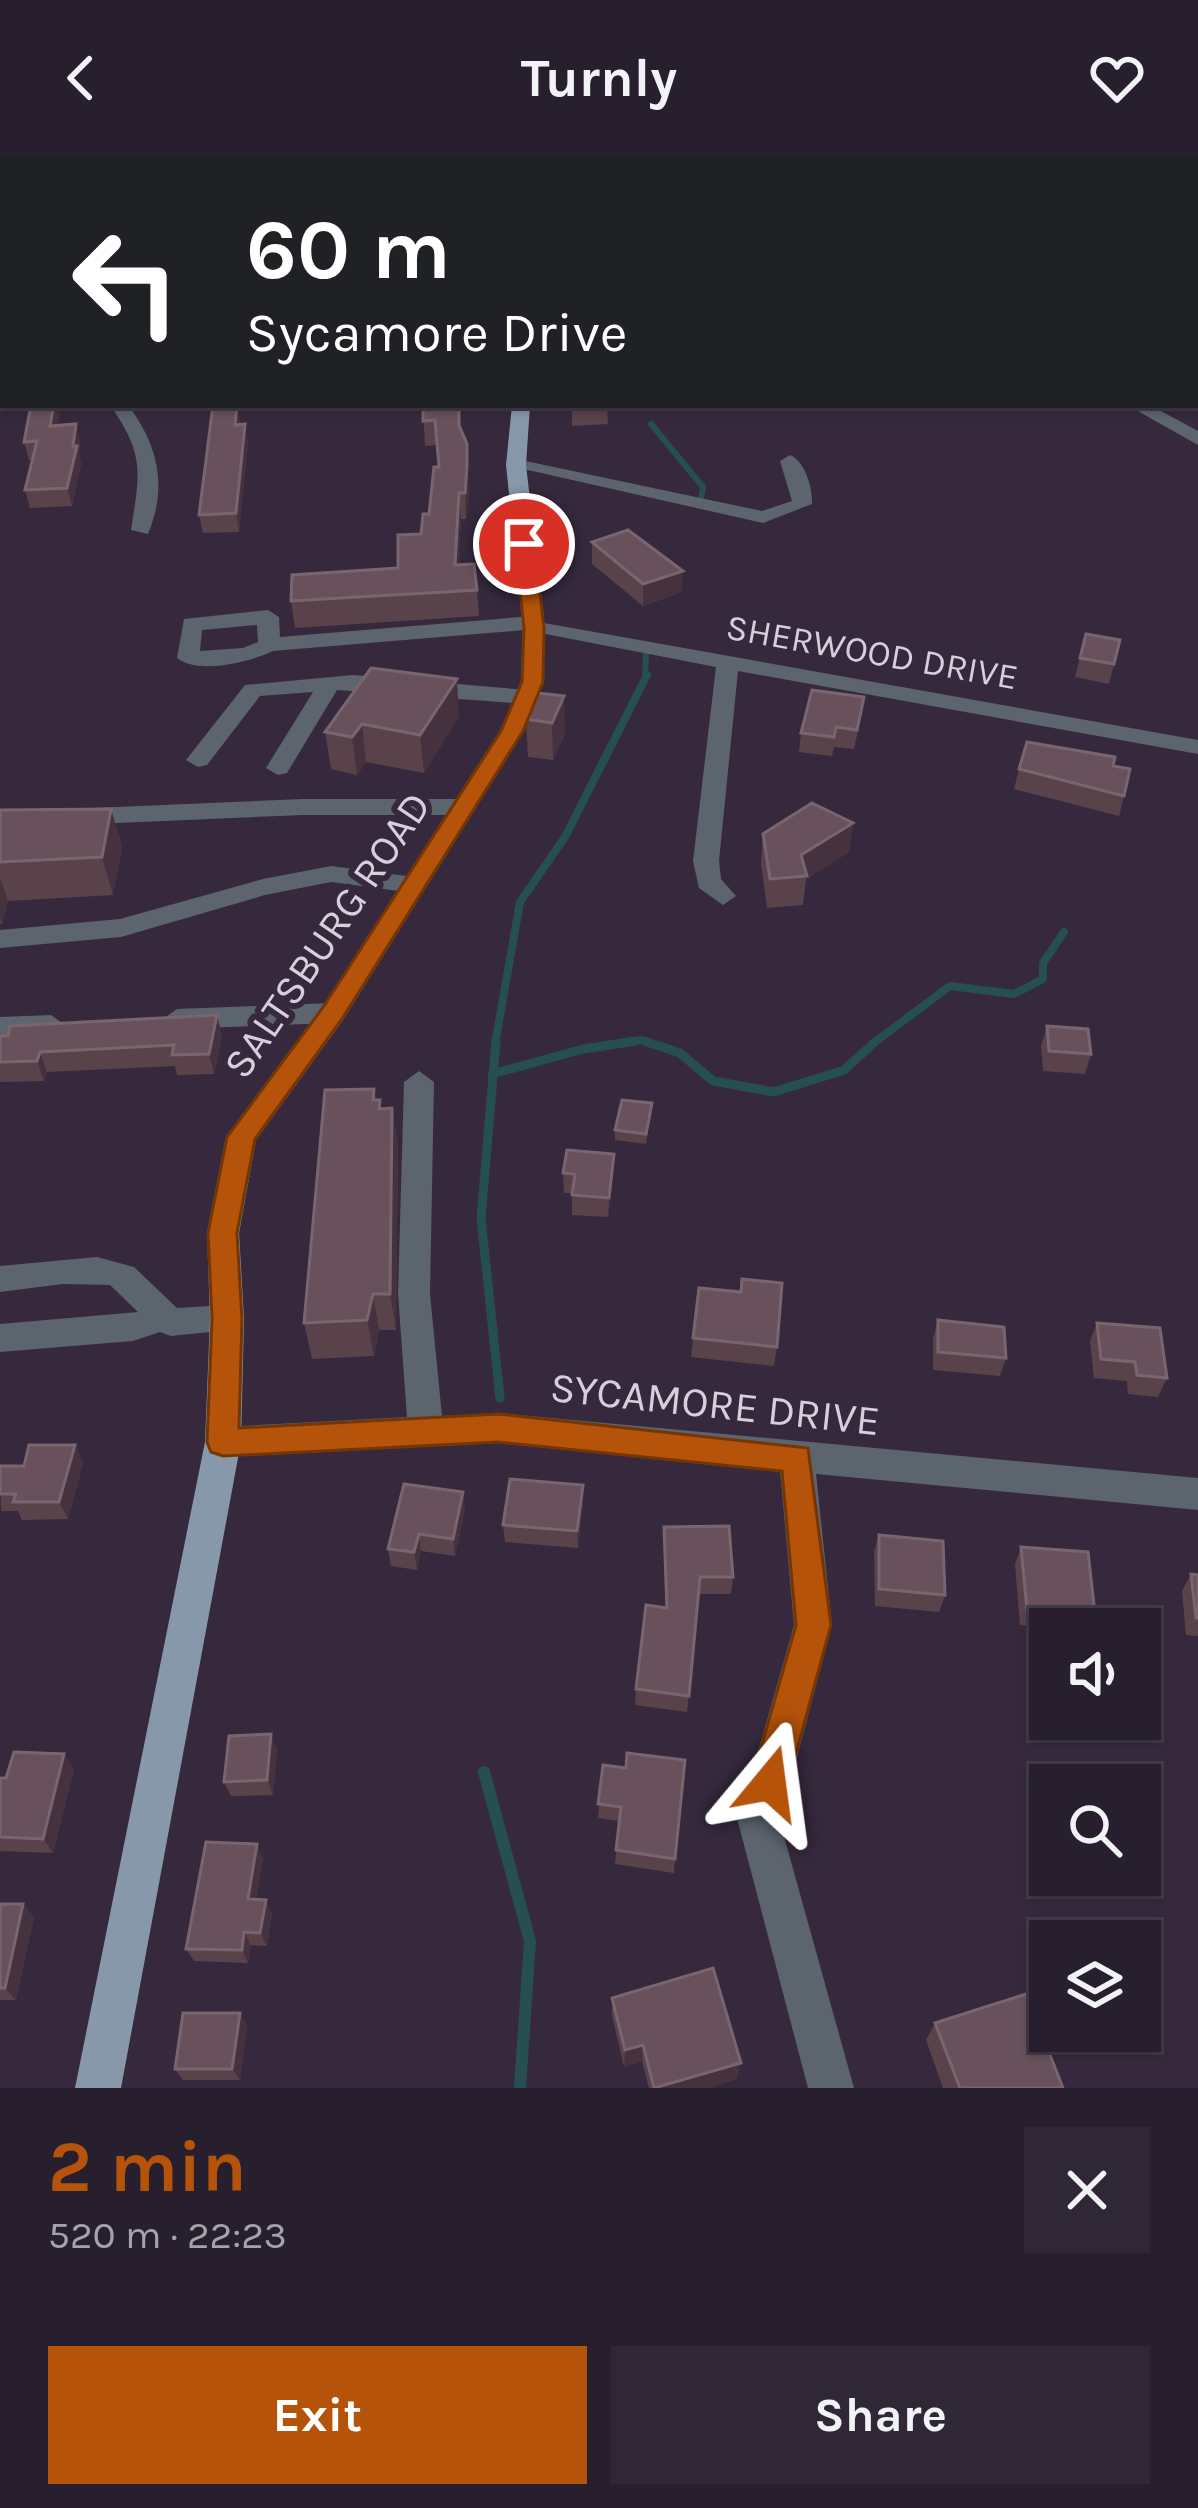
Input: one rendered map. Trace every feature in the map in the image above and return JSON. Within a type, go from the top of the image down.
[{"type":"main road","name":"SALTSBURG ROAD","points":[[98,2088],[223,1442],[227,1319],[223,1233],[241,1137],[333,1012],[512,731],[532,682],[533,626],[516,465],[521,408]]},
{"type":"street","points":[[121,408],[148,441],[151,456],[142,530]]},
{"type":"street","points":[[1141,408],[1198,439]]},
{"type":"street","points":[[516,465],[763,517],[802,504],[803,494],[790,461]]},
{"type":"street","name":"SHERWOOD DRIVE","points":[[269,645],[533,626],[1198,747]]},
{"type":"street","points":[[723,896],[708,882],[706,861],[728,662]]},
{"type":"street","points":[[198,760],[253,690],[353,682],[526,697]]},
{"type":"street","points":[[278,768],[329,684]]},
{"type":"street","points":[[0,820],[303,807],[463,807]]},
{"type":"street","points":[[0,939],[121,928],[263,887],[331,874],[414,885]]},
{"type":"street","points":[[143,1021],[333,1012]]},
{"type":"street","points":[[0,1027],[71,1024]]},
{"type":"street","points":[[419,1082],[414,1294],[426,1432]]},
{"type":"street","points":[[0,1279],[102,1270],[120,1273],[164,1317],[181,1324],[227,1319]]},
{"type":"street","points":[[0,1338],[133,1327],[164,1317]]},
{"type":"street","name":"SYCAMORE DRIVE","points":[[223,1442],[498,1428],[1198,1494]]},
{"type":"street","points":[[797,1458],[813,1625],[759,1822],[831,2088]]},
{"type":"building","points":[[30,408],[53,408],[50,426],[76,424],[73,446],[77,446],[67,488],[25,490],[37,441],[24,442]]},
{"type":"building","points":[[213,408],[237,408],[235,425],[245,424],[236,513],[199,515]]},
{"type":"building","points":[[423,408],[459,408],[467,466],[465,493],[459,493],[455,565],[474,564],[477,590],[291,601],[292,575],[398,568],[398,535],[421,534],[423,514],[429,514],[434,467],[439,467],[435,420],[423,421]]},
{"type":"building","points":[[628,530],[683,571],[643,584],[592,542]]},
{"type":"building","points":[[1086,634],[1120,640],[1114,664],[1080,658]]},
{"type":"building","points":[[371,668],[457,679],[420,735],[362,724],[352,737],[325,732]]},
{"type":"building","points":[[812,690],[864,697],[857,730],[836,727],[834,737],[801,733]]},
{"type":"building","points":[[538,693],[564,696],[552,723],[526,719]]},
{"type":"building","points":[[1027,742],[1115,757],[1113,766],[1130,769],[1124,796],[1019,769]]},
{"type":"building","points":[[812,803],[853,823],[801,855],[807,876],[770,879],[763,834]]},
{"type":"building","points":[[111,809],[102,857],[0,862],[0,810]]},
{"type":"building","points":[[217,1015],[209,1054],[172,1055],[174,1045],[40,1052],[37,1061],[0,1062],[0,1036],[8,1036],[10,1026]]},
{"type":"building","points":[[1047,1026],[1088,1029],[1091,1054],[1049,1051]]},
{"type":"building","points":[[374,1089],[373,1100],[380,1100],[379,1109],[392,1108],[390,1294],[373,1294],[367,1320],[304,1323],[325,1090]]},
{"type":"building","points":[[622,1100],[652,1103],[646,1134],[615,1130]]},
{"type":"building","points":[[567,1150],[614,1154],[609,1198],[572,1195],[575,1174],[563,1173]]},
{"type":"building","points":[[742,1279],[782,1283],[777,1347],[693,1338],[699,1288],[741,1292]]},
{"type":"building","points":[[938,1320],[1004,1327],[1006,1358],[938,1352]]},
{"type":"building","points":[[1097,1323],[1160,1328],[1167,1378],[1137,1375],[1135,1362],[1101,1359]]},
{"type":"building","points":[[29,1445],[75,1445],[59,1502],[13,1502],[16,1494],[0,1494],[0,1466],[24,1466]]},
{"type":"building","points":[[510,1479],[583,1485],[577,1531],[503,1525]]},
{"type":"building","points":[[404,1484],[463,1492],[453,1539],[419,1534],[414,1552],[388,1549]]},
{"type":"building","points":[[729,1526],[733,1577],[700,1577],[689,1696],[636,1689],[646,1605],[667,1608],[664,1527]]},
{"type":"building","points":[[879,1535],[943,1541],[945,1595],[879,1589]]},
{"type":"building","points":[[1021,1547],[1088,1552],[1094,1608],[1027,1609]]},
{"type":"building","points":[[1191,1574],[1198,1575],[1198,1618],[1196,1618]]},
{"type":"building","points":[[271,1734],[267,1780],[224,1782],[229,1736]]},
{"type":"building","points":[[14,1752],[64,1754],[43,1839],[0,1837],[0,1778],[6,1778]]},
{"type":"building","points":[[627,1753],[685,1760],[675,1859],[616,1850],[621,1807],[598,1804],[603,1765],[626,1768]]},
{"type":"building","points":[[206,1842],[257,1844],[248,1899],[266,1900],[260,1933],[244,1932],[242,1950],[186,1949]]},
{"type":"building","points":[[0,1904],[23,1904],[5,1988],[0,1988]]},
{"type":"building","points":[[713,1968],[741,2063],[654,2088],[643,2045],[625,2050],[612,1998]]},
{"type":"building","points":[[1026,1994],[1029,2052],[1049,2052],[1063,2088],[960,2088],[935,2023]]},
{"type":"building","points":[[183,2013],[240,2013],[232,2069],[175,2069]]},
{"type":"waterway","points":[[651,424],[703,487],[701,498]]},
{"type":"waterway","points":[[645,678],[646,653]]},
{"type":"waterway","points":[[495,1044],[520,902],[565,837],[647,675]]},
{"type":"waterway","points":[[876,1041],[950,986],[1014,994],[1043,979],[1043,963],[1064,932]]},
{"type":"waterway","points":[[616,1044],[641,1040],[680,1053],[713,1081],[774,1092],[844,1070],[876,1041]]},
{"type":"waterway","points":[[493,1074],[496,1041]]},
{"type":"waterway","points":[[493,1074],[583,1049],[636,1041]]},
{"type":"waterway","points":[[872,1044],[876,1041]]},
{"type":"waterway","points":[[493,1074],[481,1218],[500,1398]]},
{"type":"waterway","points":[[484,1772],[530,1941],[520,2088]]},
{"type":"route","points":[[524,544],[534,628],[532,682],[512,731],[333,1012],[241,1137],[223,1233],[227,1319],[223,1442],[498,1428],[797,1458],[813,1625],[770,1783]]}]
